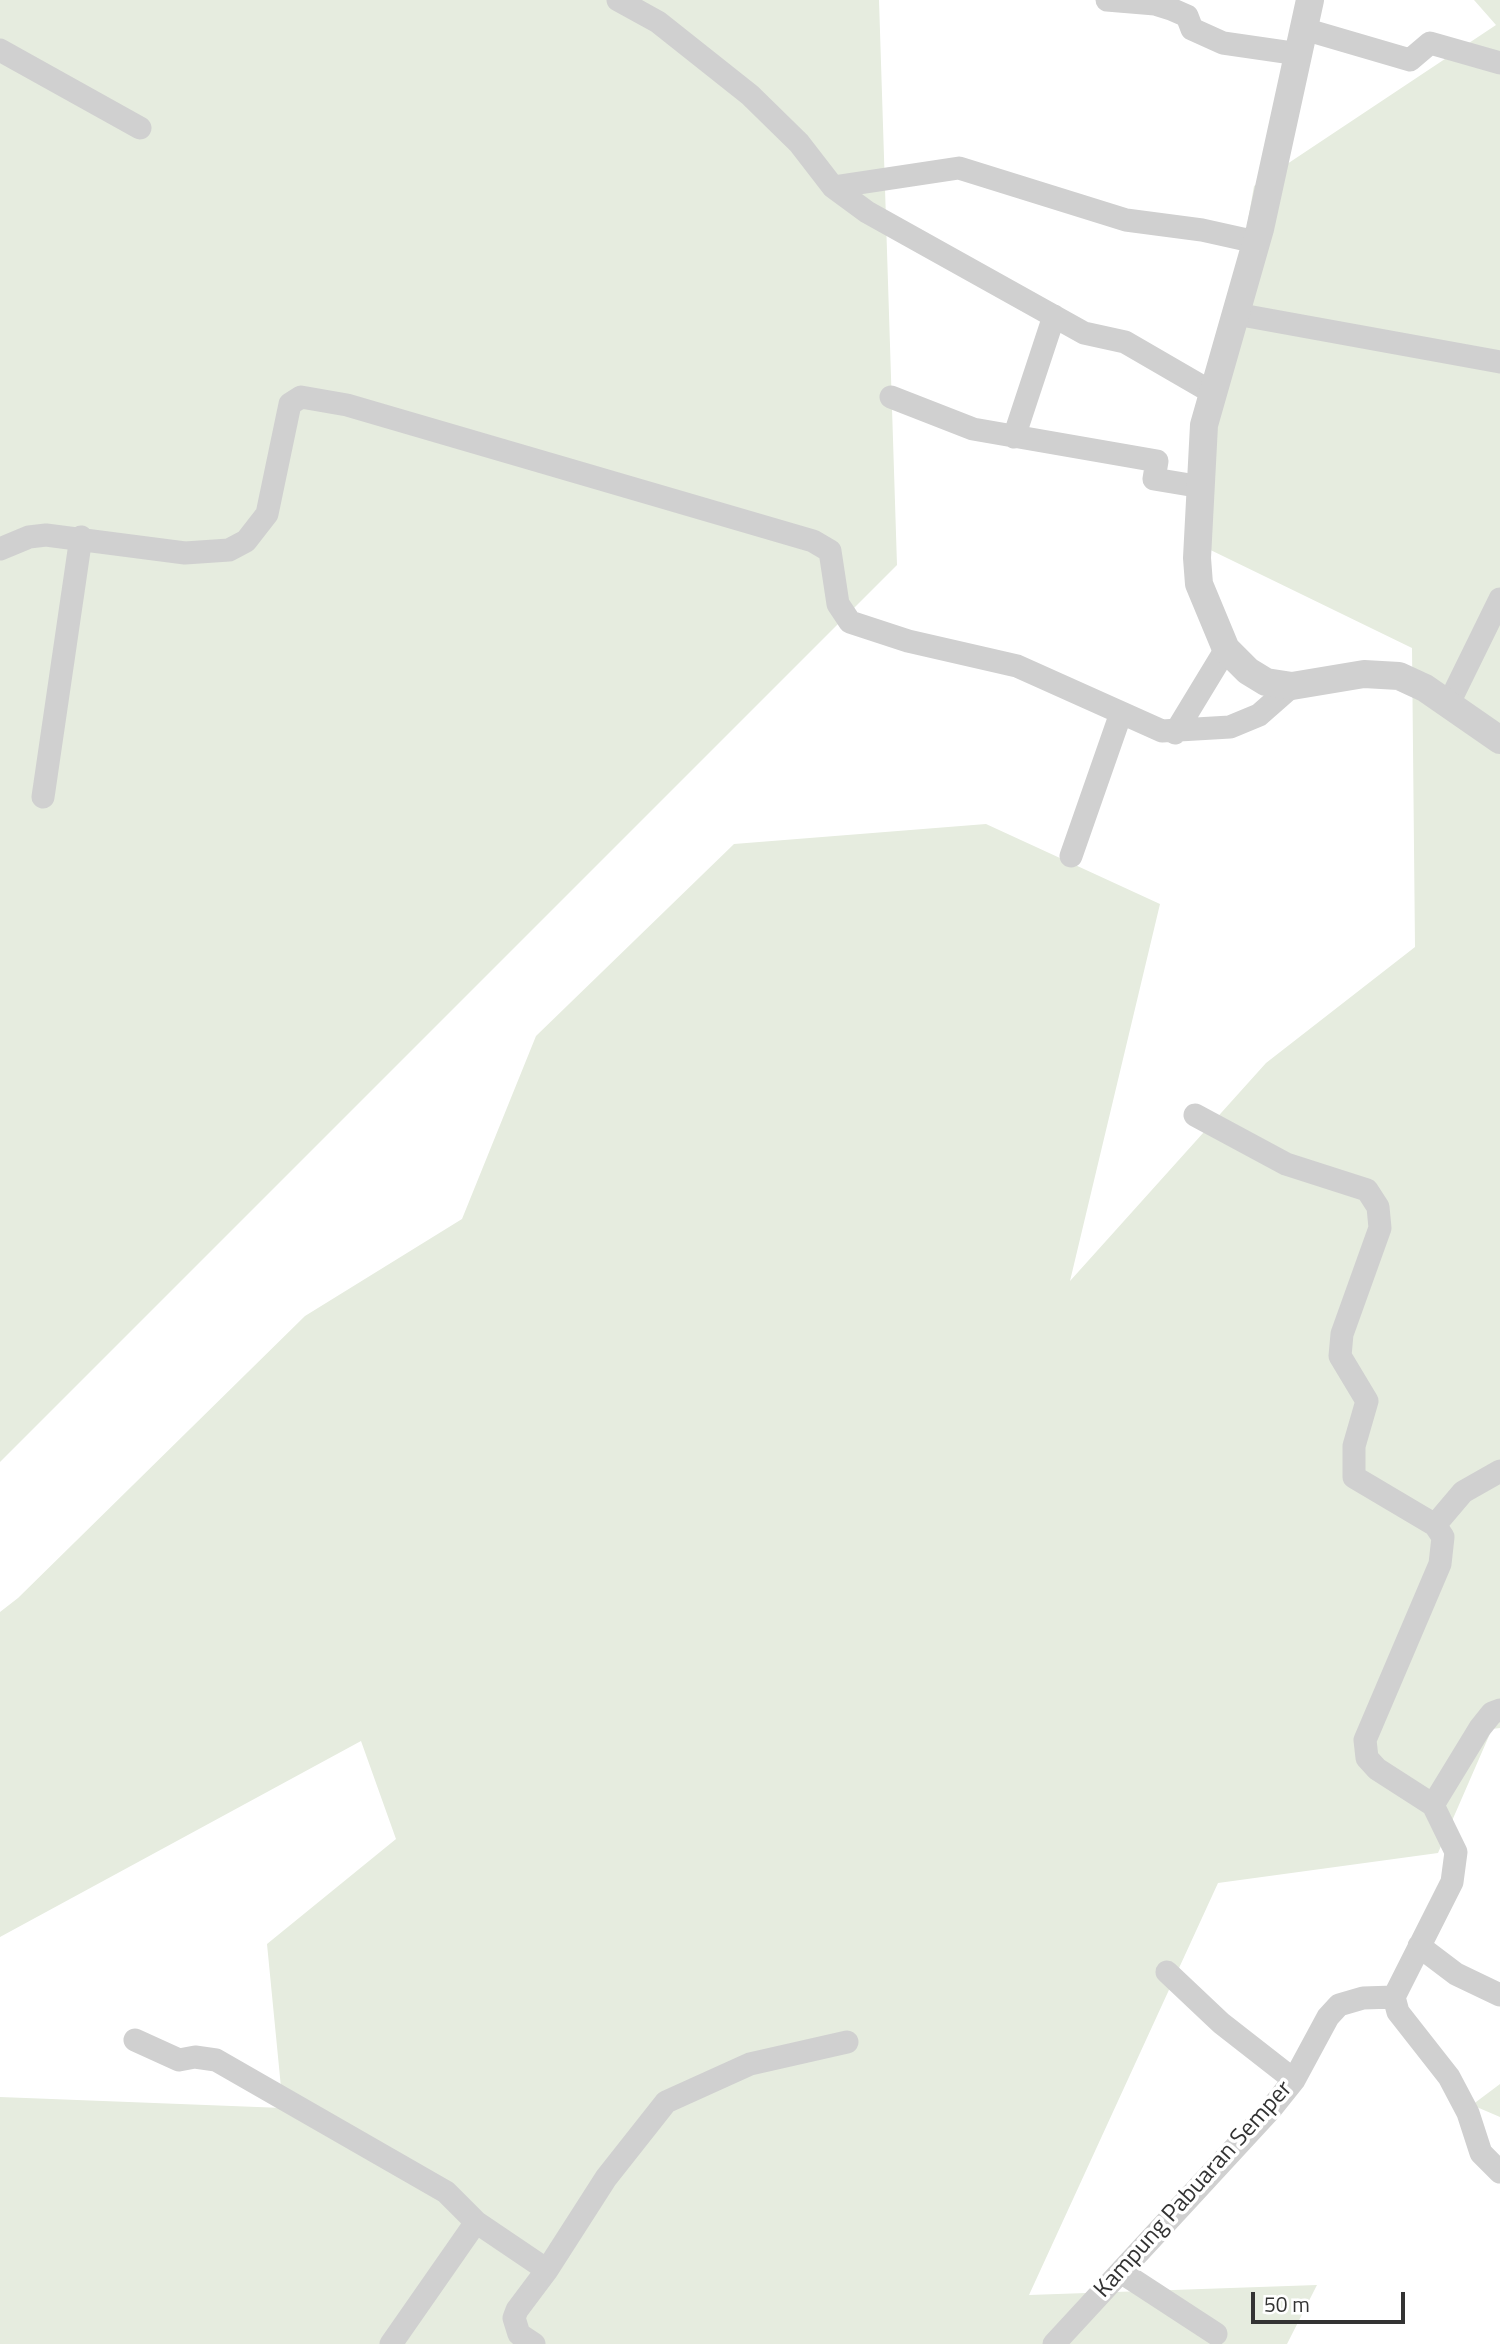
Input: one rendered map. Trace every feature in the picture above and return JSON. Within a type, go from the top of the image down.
[{"type":"street","points":[[618,0],[658,22],[750,95],[799,143],[833,187],[867,212],[1084,333],[1125,342],[1213,393]]},
{"type":"street","points":[[1107,0],[1172,5],[1187,16],[1192,29],[1223,43],[1301,42],[1410,60],[1430,43],[1500,63]]},
{"type":"street","points":[[1310,0],[1256,242],[1201,441],[1202,487],[1197,558],[1199,584],[1226,649],[1248,671],[1266,682],[1292,687],[1379,673],[1399,676],[1425,688],[1500,740]]},
{"type":"street","points":[[0,50],[140,128]]},
{"type":"street","points":[[833,187],[959,168],[1126,220],[1202,230],[1256,242]]},
{"type":"street","points":[[1236,314],[1500,362]]},
{"type":"street","points":[[1014,437],[1054,316]]},
{"type":"street","points":[[0,549],[29,537],[81,537],[207,554],[229,550],[246,541],[267,514],[290,404],[301,397],[347,405],[813,541],[830,551],[838,604],[850,622],[908,641],[1017,666],[1161,731],[1175,733],[1230,727],[1259,715],[1292,687]]},
{"type":"street","points":[[891,397],[973,429],[1157,461],[1154,479],[1202,487]]},
{"type":"street","points":[[43,797],[81,537]]},
{"type":"street","points":[[1448,705],[1500,599]]},
{"type":"street","points":[[1175,733],[1226,649]]},
{"type":"street","points":[[1071,856],[1121,713]]},
{"type":"street","points":[[1195,1115],[1286,1164],[1367,1191],[1378,1207],[1380,1228],[1342,1334],[1340,1356],[1367,1401],[1354,1446],[1354,1477],[1435,1525],[1443,1537],[1440,1564],[1365,1740],[1367,1758],[1377,1769],[1433,1805],[1457,1852],[1452,1882],[1394,1997],[1398,2012],[1449,2077],[1468,2113],[1481,2153],[1500,2172]]},
{"type":"street","points":[[1435,1525],[1463,1492],[1500,1471]]},
{"type":"street","points":[[1433,1805],[1480,1728],[1492,1713],[1500,1710]]},
{"type":"street","points":[[1419,1946],[1457,1974],[1500,1995]]},
{"type":"street","points":[[1167,1972],[1221,2023],[1294,2080]]},
{"type":"street","name":"Kampung Pabuaran Semper","points":[[1054,2344],[1294,2080],[1328,2017],[1339,2005],[1363,1998],[1394,1997]]},
{"type":"street","points":[[135,2040],[167,2057],[179,2060],[205,2057],[229,2067],[446,2192],[477,2222],[547,2270]]},
{"type":"street","points":[[534,2344],[519,2334],[514,2318],[517,2310],[547,2270],[606,2178],[666,2102],[750,2064],[847,2042]]},
{"type":"street","points":[[391,2344],[477,2222]]},
{"type":"street","points":[[1121,2272],[1216,2334]]},
{"type":"shaded area","points":[[0,0],[879,0],[897,565],[0,1462]]},
{"type":"shaded area","points":[[1474,0],[1500,0],[1500,1728],[1492,1729],[1438,1853],[1218,1883],[1029,2295],[1317,2285],[1287,2344],[0,2344],[0,2097],[283,2108],[267,1944],[396,1839],[361,1741],[0,1937],[0,1612],[18,1598],[305,1316],[462,1219],[536,1036],[734,844],[986,824],[1160,904],[1070,1281],[1266,1063],[1415,947],[1412,648],[1192,541],[1254,186],[1496,25]]},
{"type":"shaded area","points":[[1500,2084],[1500,2117],[1472,2105]]}]
